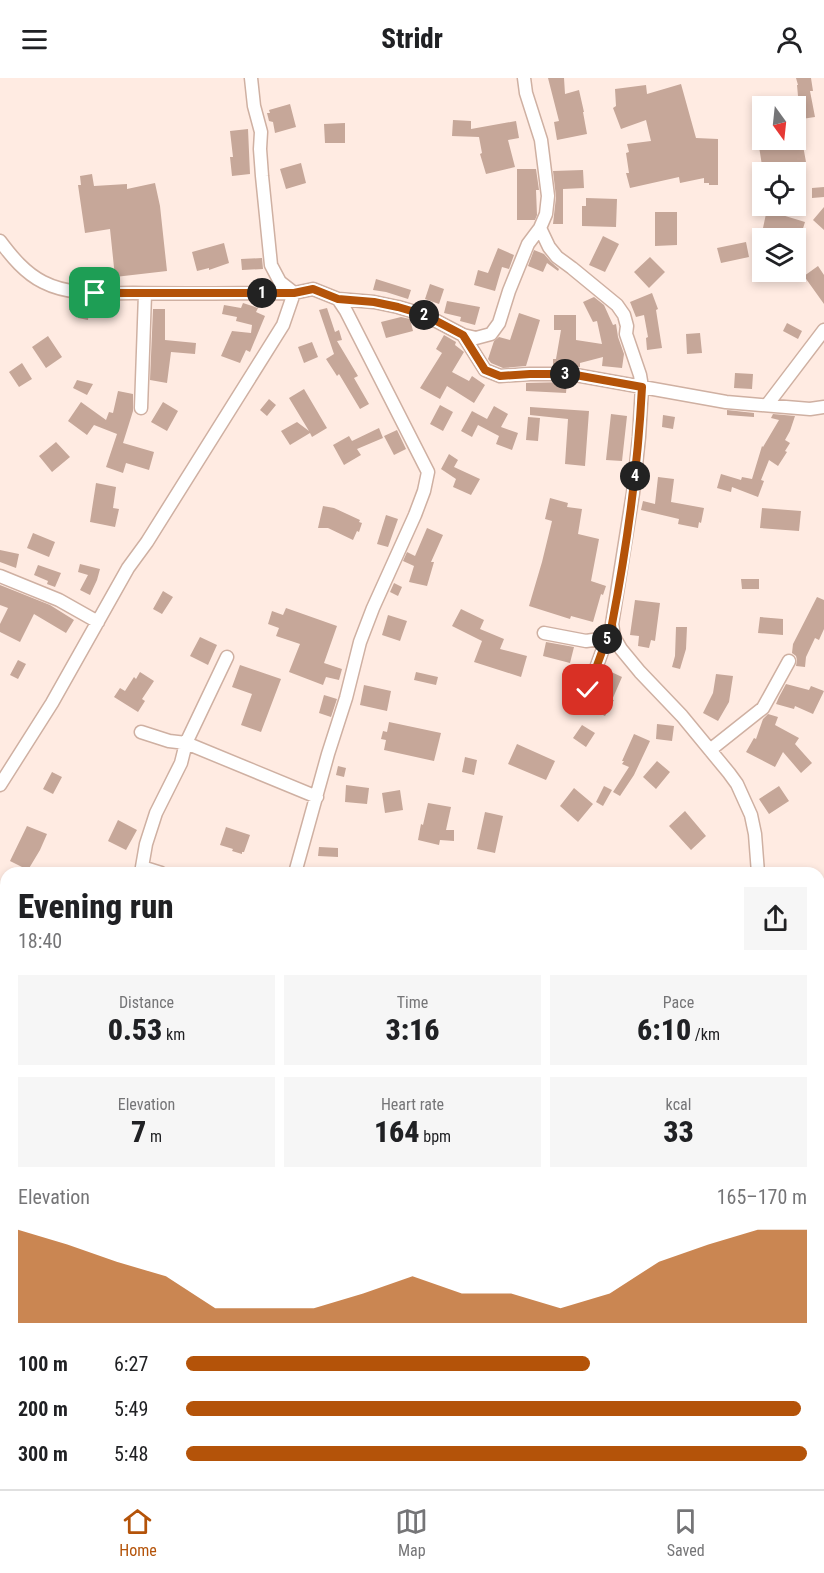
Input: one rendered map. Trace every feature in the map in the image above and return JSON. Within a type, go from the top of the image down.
[{"type":"street","points":[[251,78],[254,106],[261,132],[262,176],[271,265],[280,282],[294,293]]},
{"type":"street","points":[[1,243],[29,273],[43,283],[59,288],[95,293],[145,294],[294,293],[313,289],[338,299],[374,302],[425,315],[463,335],[476,338],[491,334],[499,323],[528,244],[540,228],[546,214],[548,196],[541,140],[529,105],[524,78]]},
{"type":"street","points":[[540,228],[549,247],[557,257],[617,305],[624,315],[627,326],[626,334],[642,387],[634,482],[612,624],[610,635],[588,690]]},
{"type":"street","points":[[0,785],[52,704],[128,568],[147,542],[284,325],[294,293]]},
{"type":"street","points":[[141,408],[145,294]]},
{"type":"street","points":[[298,867],[360,642],[415,514],[428,472],[338,299]]},
{"type":"street","points":[[767,405],[824,330]]},
{"type":"street","points":[[463,335],[485,370],[500,376],[570,374],[726,402],[810,409],[824,407]]},
{"type":"street","points":[[810,409],[824,415]]},
{"type":"street","points":[[0,576],[59,600],[98,622]]},
{"type":"street","points":[[543,633],[586,641],[610,635]]},
{"type":"street","points":[[610,635],[640,672],[682,716],[737,784],[751,815],[758,867]]},
{"type":"street","points":[[142,867],[156,813],[181,763],[186,743],[227,657]]},
{"type":"street","points":[[710,750],[763,708],[789,661]]},
{"type":"street","points":[[141,732],[169,741],[186,743],[317,797]]},
{"type":"building","points":[[548,78],[564,78],[565,94],[579,90],[587,134],[557,140],[554,122],[559,121]]},
{"type":"building","points":[[796,78],[811,78],[813,91],[810,91],[815,117],[806,118],[806,96],[798,96]]},
{"type":"building","points":[[681,84],[696,138],[718,139],[718,185],[704,183],[704,178],[680,183],[679,177],[630,188],[626,173],[629,173],[627,144],[651,141],[646,120],[621,129],[613,108],[616,106],[615,89],[646,85],[647,94]]},
{"type":"building","points":[[290,104],[296,127],[275,133],[273,122],[269,121],[267,113],[270,113],[269,110]]},
{"type":"building","points":[[453,120],[471,121],[471,129],[516,121],[519,138],[508,140],[515,167],[486,174],[480,154],[482,153],[479,137],[452,136]]},
{"type":"building","points":[[345,123],[345,143],[325,143],[324,124]]},
{"type":"building","points":[[248,129],[250,174],[232,176],[230,157],[233,157],[230,131]]},
{"type":"building","points":[[760,150],[804,150],[806,162],[761,162]]},
{"type":"building","points":[[301,163],[306,183],[286,189],[280,169]]},
{"type":"building","points":[[517,169],[536,169],[539,190],[536,190],[537,215],[535,220],[517,220]]},
{"type":"building","points":[[583,170],[584,188],[563,189],[563,224],[553,224],[556,197],[553,171]]},
{"type":"building","points":[[92,174],[94,186],[127,184],[127,189],[155,183],[160,206],[167,271],[115,277],[110,229],[85,233],[78,185],[81,185],[80,176]]},
{"type":"building","points":[[824,187],[824,197],[812,198],[812,188]]},
{"type":"building","points":[[586,198],[617,199],[616,227],[582,226],[582,206],[586,206]]},
{"type":"building","points":[[824,207],[824,230],[813,220]]},
{"type":"building","points":[[655,212],[677,212],[677,245],[655,246]]},
{"type":"building","points":[[766,216],[785,216],[805,222],[803,228],[763,228]]},
{"type":"building","points":[[603,236],[619,244],[605,272],[589,265]]},
{"type":"building","points":[[746,242],[749,257],[721,263],[717,248]]},
{"type":"building","points":[[224,243],[229,263],[209,270],[209,268],[197,271],[192,252]]},
{"type":"building","points":[[498,248],[514,255],[509,269],[502,267],[495,291],[474,285],[478,270],[488,273]]},
{"type":"building","points":[[534,250],[544,254],[559,269],[558,271],[547,263],[543,272],[528,266]]},
{"type":"building","points":[[650,257],[665,272],[649,288],[634,272]]},
{"type":"building","points":[[262,258],[263,269],[242,270],[241,259]]},
{"type":"building","points":[[818,266],[824,275],[824,304],[806,279],[806,275]]},
{"type":"building","points":[[376,279],[411,290],[408,299],[373,290]]},
{"type":"building","points":[[430,284],[444,289],[439,304],[425,299]]},
{"type":"building","points":[[652,293],[658,309],[656,310],[662,348],[647,350],[646,338],[648,337],[644,315],[636,317],[630,302]]},
{"type":"building","points":[[594,297],[604,305],[613,325],[616,324],[624,354],[622,368],[602,366],[603,357],[580,363],[580,367],[553,366],[561,330],[554,330],[554,315],[576,315],[576,340],[602,344],[597,321],[593,322],[583,302]]},
{"type":"building","points":[[71,299],[90,301],[88,320],[78,318],[78,314],[69,310]]},
{"type":"building","points":[[447,301],[480,307],[475,325],[460,321],[461,317],[444,313]]},
{"type":"building","points":[[243,303],[258,308],[256,312],[265,316],[250,352],[246,350],[240,363],[221,356],[232,331],[251,333],[252,325],[236,321],[237,317],[222,314],[224,305],[241,308]]},
{"type":"building","points":[[327,308],[335,332],[339,330],[342,340],[337,341],[358,376],[354,378],[369,404],[360,409],[339,374],[337,376],[326,359],[334,354],[319,310]]},
{"type":"building","points":[[153,309],[165,309],[165,340],[196,343],[195,354],[171,352],[167,383],[150,380]]},
{"type":"building","points":[[519,313],[540,320],[526,366],[503,368],[491,363],[488,359],[494,341],[499,337],[510,340]]},
{"type":"building","points":[[401,317],[410,319],[413,331],[386,338],[381,322]]},
{"type":"building","points":[[787,323],[802,331],[798,339],[783,331]]},
{"type":"building","points":[[700,333],[702,353],[687,354],[686,334]]},
{"type":"building","points":[[444,335],[456,342],[455,345],[464,352],[452,372],[469,381],[472,376],[485,385],[474,403],[447,386],[440,399],[420,388],[442,353],[436,349]]},
{"type":"building","points":[[48,336],[62,357],[46,368],[32,347]]},
{"type":"building","points":[[312,342],[318,357],[304,363],[298,347]]},
{"type":"building","points":[[22,363],[32,379],[19,387],[9,372]]},
{"type":"building","points":[[735,373],[753,374],[752,389],[734,388]]},
{"type":"building","points":[[77,380],[93,384],[87,395],[73,388]]},
{"type":"building","points":[[567,382],[566,393],[526,391],[526,383]]},
{"type":"building","points":[[304,389],[327,428],[312,437],[310,433],[290,445],[281,431],[297,422],[309,431],[289,398]]},
{"type":"building","points":[[118,391],[133,394],[133,411],[123,443],[154,452],[149,470],[126,463],[123,473],[106,467],[117,434],[94,425],[87,435],[68,421],[81,402],[106,420],[109,412],[113,413]]},
{"type":"building","points":[[269,399],[276,405],[267,416],[260,410]]},
{"type":"building","points":[[163,402],[178,411],[167,431],[151,422]]},
{"type":"building","points":[[440,405],[453,412],[443,431],[430,424]]},
{"type":"building","points":[[494,406],[508,414],[501,427],[518,433],[512,450],[496,444],[499,436],[478,425],[472,437],[461,431],[472,411],[487,419]]},
{"type":"building","points":[[530,407],[589,411],[585,466],[565,464],[568,419],[530,415]]},
{"type":"building","points":[[727,410],[754,413],[754,417],[727,415]]},
{"type":"building","points":[[611,414],[627,416],[622,461],[606,460]]},
{"type":"building","points":[[773,414],[795,416],[785,440],[790,443],[785,451],[787,452],[778,466],[769,460],[761,480],[764,481],[758,497],[732,487],[731,492],[717,488],[721,474],[741,480],[742,477],[752,479],[762,446],[779,420],[771,418]]},
{"type":"building","points":[[663,415],[675,417],[673,429],[662,427]]},
{"type":"building","points":[[528,417],[540,418],[538,441],[526,440]]},
{"type":"building","points":[[379,428],[383,438],[357,449],[361,455],[344,465],[333,445],[349,436],[352,441]]},
{"type":"building","points":[[397,430],[406,449],[394,455],[384,436]]},
{"type":"building","points":[[56,442],[70,457],[52,472],[39,456]]},
{"type":"building","points":[[449,454],[458,460],[454,467],[480,479],[471,495],[453,487],[456,479],[441,469]]},
{"type":"building","points":[[658,477],[674,479],[671,502],[704,508],[698,528],[678,524],[679,519],[641,510],[643,501],[655,504]]},
{"type":"building","points":[[96,483],[116,487],[113,508],[119,509],[115,527],[90,522]]},
{"type":"building","points":[[550,498],[568,503],[567,507],[582,509],[578,534],[599,539],[591,581],[606,586],[603,595],[601,594],[593,622],[571,616],[570,619],[529,606],[552,521],[545,519]]},
{"type":"building","points":[[323,506],[334,508],[360,520],[359,522],[362,523],[359,532],[357,531],[353,540],[328,528],[318,528]]},
{"type":"building","points":[[762,508],[801,511],[799,531],[760,528]]},
{"type":"building","points":[[386,515],[398,519],[388,547],[377,544]]},
{"type":"building","points":[[427,528],[443,535],[431,562],[434,562],[427,586],[409,582],[414,566],[403,561],[407,552],[415,556]]},
{"type":"building","points":[[33,533],[55,542],[49,557],[27,548]]},
{"type":"building","points":[[0,550],[19,554],[16,568],[0,562]]},
{"type":"building","points":[[80,564],[100,569],[90,595],[80,590],[88,575],[78,572]]},
{"type":"building","points":[[38,565],[61,573],[55,587],[34,575]]},
{"type":"building","points":[[741,579],[759,579],[759,589],[742,589]]},
{"type":"building","points":[[394,583],[402,587],[398,596],[390,592]]},
{"type":"building","points":[[0,585],[50,605],[74,620],[66,633],[34,614],[20,642],[0,632],[0,624],[8,608],[0,605]]},
{"type":"building","points":[[163,591],[173,597],[162,614],[153,609]]},
{"type":"building","points":[[817,597],[824,600],[824,629],[819,640],[815,638],[806,657],[805,667],[796,666],[796,656],[792,653],[793,644]]},
{"type":"building","points":[[635,600],[660,603],[655,641],[651,640],[649,648],[638,646],[639,636],[630,635]]},
{"type":"building","points":[[286,608],[337,626],[324,663],[342,669],[339,680],[326,677],[323,685],[289,672],[300,644],[276,636],[279,628],[268,624],[272,611],[283,615]]},
{"type":"building","points":[[461,609],[484,620],[480,629],[504,639],[500,649],[527,656],[521,677],[474,662],[482,641],[452,626]]},
{"type":"building","points":[[388,615],[407,621],[400,641],[382,635]]},
{"type":"building","points":[[760,617],[783,619],[783,635],[758,633]]},
{"type":"building","points":[[676,627],[687,627],[686,649],[680,669],[672,667],[675,656]]},
{"type":"building","points":[[200,637],[217,645],[208,665],[190,656]]},
{"type":"building","points":[[546,642],[574,647],[570,663],[543,656]]},
{"type":"building","points":[[18,660],[26,664],[18,679],[10,675]]},
{"type":"building","points":[[240,665],[281,679],[261,732],[241,725],[252,694],[232,687]]},
{"type":"building","points":[[605,669],[622,677],[612,700],[614,700],[605,716],[591,709],[601,689],[598,687]]},
{"type":"building","points":[[140,672],[154,681],[142,699],[145,701],[138,712],[114,697],[120,688],[125,691]]},
{"type":"building","points":[[416,672],[438,677],[436,685],[414,680]]},
{"type":"building","points":[[716,674],[733,676],[729,702],[718,721],[703,713],[713,693]]},
{"type":"building","points":[[786,684],[809,690],[811,686],[824,691],[813,714],[795,706],[794,709],[776,704]]},
{"type":"building","points":[[364,685],[391,691],[387,711],[360,705]]},
{"type":"building","points":[[324,695],[337,699],[331,717],[319,713]]},
{"type":"building","points":[[768,714],[778,717],[775,725],[799,738],[795,744],[812,763],[801,773],[783,752],[775,767],[746,752],[754,738],[756,739],[763,719]]},
{"type":"building","points":[[389,722],[441,733],[434,761],[384,750],[386,740],[381,739],[383,731],[387,732]]},
{"type":"building","points":[[657,724],[674,726],[672,741],[656,739]]},
{"type":"building","points":[[582,725],[595,733],[586,747],[573,738]]},
{"type":"building","points":[[634,734],[650,741],[634,775],[620,796],[613,792],[629,767],[622,764],[624,761],[622,761]]},
{"type":"building","points":[[517,744],[555,761],[546,780],[508,764]]},
{"type":"building","points":[[465,757],[477,760],[474,775],[462,772]]},
{"type":"building","points":[[657,761],[670,772],[656,789],[643,777]]},
{"type":"building","points":[[338,766],[346,768],[344,777],[336,775]]},
{"type":"building","points":[[52,772],[62,777],[53,794],[43,789]]},
{"type":"building","points":[[346,785],[369,788],[367,804],[345,802]]},
{"type":"building","points":[[604,786],[612,790],[603,806],[596,802]]},
{"type":"building","points":[[779,786],[789,801],[769,814],[759,799]]},
{"type":"building","points":[[574,788],[593,804],[578,822],[560,806]]},
{"type":"building","points":[[400,790],[403,810],[385,813],[382,793]]},
{"type":"building","points":[[428,803],[451,807],[446,830],[454,830],[454,841],[440,840],[439,845],[418,840]]},
{"type":"building","points":[[685,811],[706,836],[691,850],[669,826]]},
{"type":"building","points":[[485,812],[503,816],[495,853],[477,849]]},
{"type":"building","points":[[118,820],[137,830],[126,850],[108,841]]},
{"type":"building","points":[[27,826],[47,834],[30,867],[22,867],[10,861]]},
{"type":"building","points":[[226,827],[250,835],[242,854],[220,845]]},
{"type":"building","points":[[319,847],[338,848],[338,857],[318,856]]},
{"type":"route","points":[[95,293],[294,293],[313,289],[338,299],[374,302],[425,315],[463,335],[485,370],[500,376],[570,374],[642,387],[633,493],[612,624],[613,633],[607,638],[588,690]]}]
